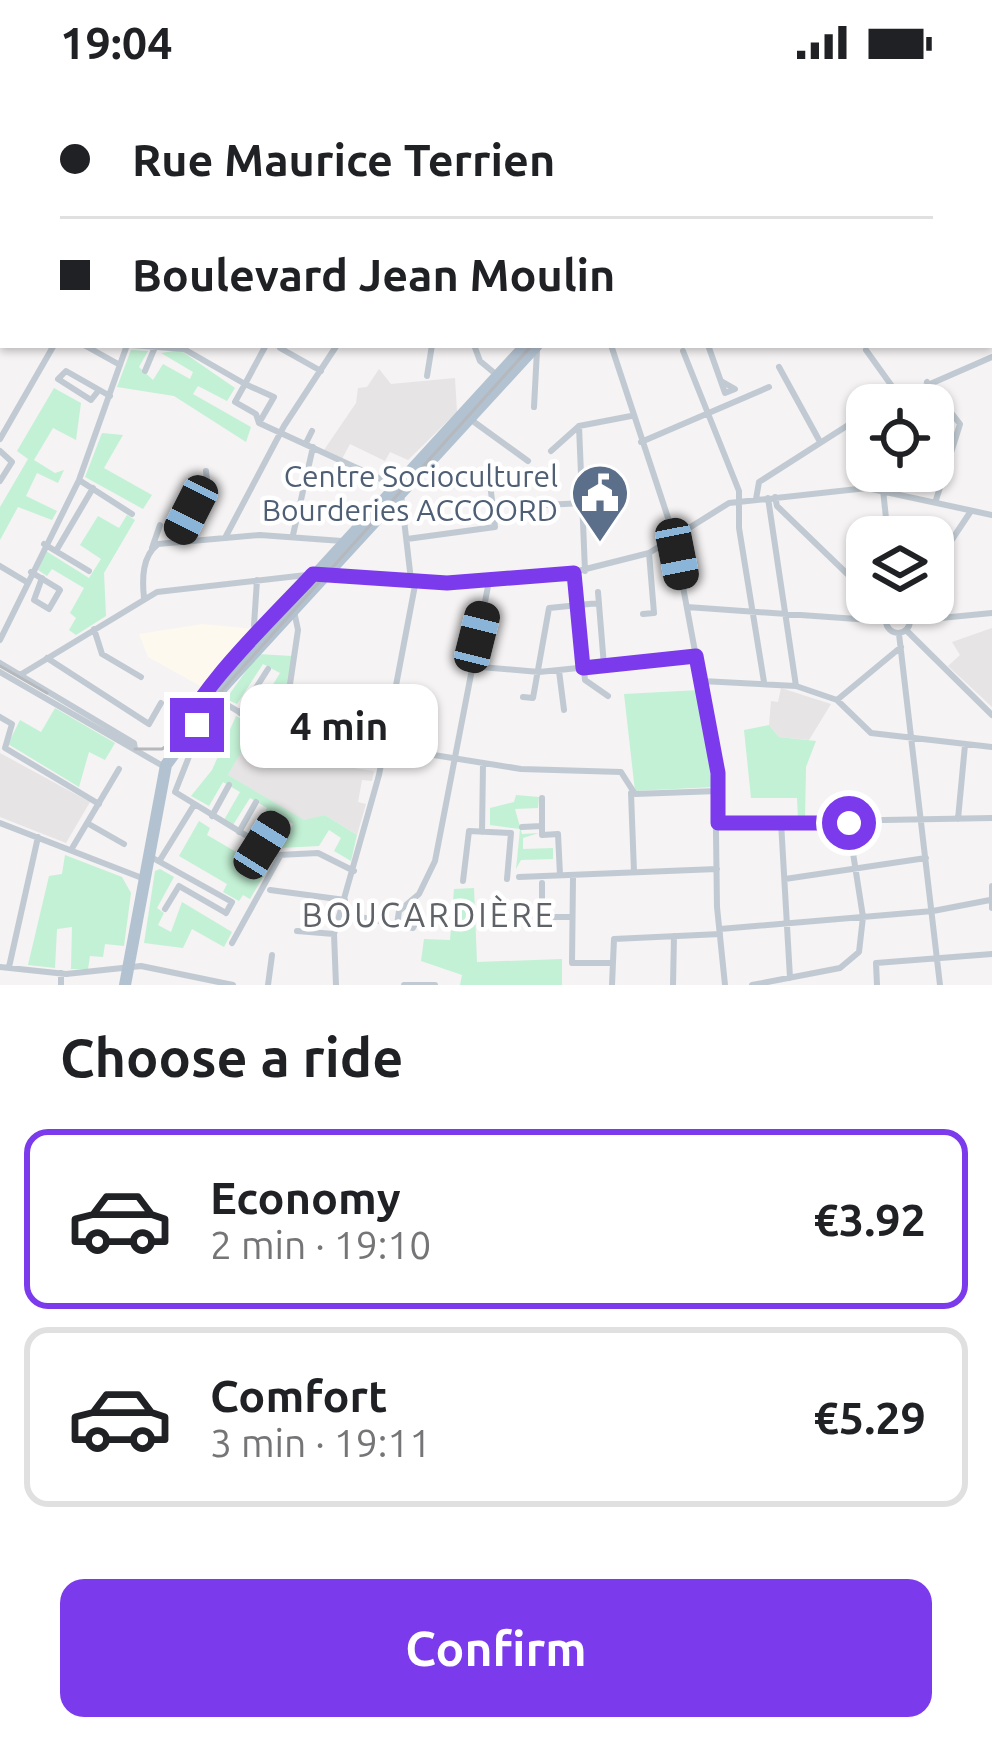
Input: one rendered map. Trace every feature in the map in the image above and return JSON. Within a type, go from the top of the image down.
[{"type":"main road","points":[[125,985],[144,879],[154,858],[154,815],[166,766],[214,698],[523,348]]},
{"type":"main road","points":[[214,698],[294,611],[342,541],[414,480],[535,348]]},
{"type":"street","points":[[1,436],[51,348]]},
{"type":"street","points":[[90,348],[120,364]]},
{"type":"street","points":[[0,640],[25,581],[79,480],[128,348]]},
{"type":"street","points":[[145,371],[155,348]]},
{"type":"street","points":[[170,348],[184,349],[274,398],[260,423]]},
{"type":"street","points":[[264,348],[235,403],[281,436],[398,490],[413,580],[383,747],[354,872],[334,934],[335,985]]},
{"type":"street","points":[[280,348],[321,371]]},
{"type":"street","points":[[226,536],[335,348]]},
{"type":"street","points":[[427,376],[432,348]]},
{"type":"street","points":[[475,348],[480,361],[497,376]]},
{"type":"street","points":[[534,406],[537,348]]},
{"type":"street","points":[[612,348],[674,542],[702,681],[718,791],[717,869],[726,985]]},
{"type":"street","points":[[709,348],[721,380]]},
{"type":"street","points":[[866,350],[890,384]]},
{"type":"street","points":[[683,351],[741,500],[738,521],[764,682]]},
{"type":"street","points":[[923,384],[992,357]]},
{"type":"street","points":[[778,367],[819,440]]},
{"type":"street","points":[[99,390],[91,400],[58,381],[64,370],[110,396]]},
{"type":"street","points":[[927,382],[960,424],[936,501]]},
{"type":"street","points":[[640,442],[769,387]]},
{"type":"street","points":[[0,416],[10,422]]},
{"type":"street","points":[[551,451],[579,426],[631,416]]},
{"type":"street","points":[[470,419],[528,461]]},
{"type":"street","points":[[756,499],[756,484],[846,425]]},
{"type":"street","points":[[579,426],[585,571]]},
{"type":"street","points":[[293,535],[312,430]]},
{"type":"street","points":[[0,451],[12,462],[0,481]]},
{"type":"street","points":[[176,541],[207,480],[206,470]]},
{"type":"street","points":[[79,480],[132,514]]},
{"type":"street","points":[[407,539],[495,527],[490,483],[423,488],[414,480]]},
{"type":"street","points":[[56,551],[93,488]]},
{"type":"street","points":[[20,675],[144,598],[176,588],[320,574],[489,581],[574,573],[649,553],[674,542],[716,510],[741,500],[846,490]]},
{"type":"street","points":[[901,492],[992,514]]},
{"type":"street","points":[[771,497],[846,572]]},
{"type":"street","points":[[771,497],[796,686]]},
{"type":"street","points":[[524,506],[584,503]]},
{"type":"street","points":[[954,536],[972,509]]},
{"type":"street","points":[[144,598],[142,577],[160,525]]},
{"type":"street","points":[[152,548],[226,536],[293,535],[342,541]]},
{"type":"street","points":[[44,544],[89,572]]},
{"type":"street","points":[[643,614],[655,613],[649,553]]},
{"type":"street","points":[[0,566],[25,581]]},
{"type":"street","points":[[30,571],[42,578],[60,590],[49,609],[34,600],[42,578]]},
{"type":"street","points":[[574,573],[585,680],[608,697]]},
{"type":"street","points":[[254,625],[257,580]]},
{"type":"street","points":[[397,925],[399,911],[419,894],[433,868],[489,581]]},
{"type":"street","points":[[598,592],[604,666]]},
{"type":"street","points":[[523,697],[533,698],[549,608],[599,603]]},
{"type":"street","points":[[688,607],[787,614],[846,612]]},
{"type":"street","points":[[281,745],[298,630],[294,611]]},
{"type":"street","points":[[954,617],[992,613]]},
{"type":"street","points":[[892,624],[890,631],[903,632],[992,715]]},
{"type":"street","points":[[908,624],[901,647],[940,985]]},
{"type":"street","points":[[94,629],[102,654],[141,676]]},
{"type":"street","points":[[837,700],[901,647]]},
{"type":"street","points":[[469,666],[539,672],[696,656]]},
{"type":"street","points":[[47,658],[148,724],[161,703]]},
{"type":"street","points":[[0,668],[20,675],[46,695]]},
{"type":"street","points":[[0,668],[166,766]]},
{"type":"street","points":[[240,713],[268,669]]},
{"type":"street","points":[[560,671],[564,710]]},
{"type":"street","points":[[702,681],[796,686],[837,700],[865,731],[992,747]]},
{"type":"street","points":[[278,735],[214,698],[175,793],[280,856],[318,853],[354,872]]},
{"type":"street","points":[[0,717],[12,724],[3,740],[5,748],[99,804]]},
{"type":"street","points":[[958,819],[965,744]]},
{"type":"street","points":[[383,747],[483,764],[621,772],[631,793],[634,872]]},
{"type":"street","points":[[482,832],[483,764]]},
{"type":"street","points":[[70,850],[119,770]]},
{"type":"street","points":[[212,816],[229,785]]},
{"type":"street","points":[[631,793],[718,791]]},
{"type":"street","points":[[542,798],[542,835],[558,834],[560,875]]},
{"type":"street","points":[[238,832],[256,802]]},
{"type":"street","points":[[179,886],[226,913],[232,902],[154,858],[194,805]]},
{"type":"street","points":[[262,845],[280,817]]},
{"type":"street","points":[[718,823],[992,818]]},
{"type":"street","points":[[752,985],[840,968],[859,952],[863,917],[848,821]]},
{"type":"street","points":[[781,822],[790,978]]},
{"type":"street","points":[[0,823],[144,879]]},
{"type":"street","points":[[87,823],[124,844]]},
{"type":"street","points":[[522,827],[542,826]]},
{"type":"street","points":[[463,881],[469,831],[511,833],[507,879]]},
{"type":"street","points":[[38,837],[4,967],[61,973],[130,965],[232,985]]},
{"type":"street","points":[[232,943],[280,856]]},
{"type":"street","points":[[784,880],[926,858]]},
{"type":"street","points":[[519,877],[717,869]]},
{"type":"street","points":[[165,909],[185,874]]},
{"type":"street","points":[[573,878],[572,963],[613,963]]},
{"type":"street","points":[[542,884],[542,917],[572,917]]},
{"type":"street","points":[[612,985],[614,939],[991,904],[992,886]]},
{"type":"street","points":[[270,890],[345,900]]},
{"type":"street","points":[[341,913],[413,928],[418,916]]},
{"type":"street","points":[[297,931],[334,934]]},
{"type":"street","points":[[673,985],[674,936]]},
{"type":"street","points":[[877,985],[876,963],[992,954]]},
{"type":"street","points":[[268,985],[272,955]]},
{"type":"street","points":[[61,973],[61,985]]},
{"type":"street","points":[[809,975],[812,985]]},
{"type":"street","points":[[404,985],[435,985]]},
{"type":"shaded area","points":[[379,369],[391,384],[455,378],[457,412],[408,460],[390,452],[385,461],[350,444],[342,459],[324,450],[356,403],[358,388],[367,387]]},
{"type":"shaded area","points":[[202,624],[257,629],[202,687],[148,657],[139,634]]},
{"type":"shaded area","points":[[992,628],[992,707],[948,666],[960,655],[952,642]]},
{"type":"shaded area","points":[[781,688],[831,704],[809,740],[779,737],[769,725],[771,701],[778,702]]},
{"type":"shaded area","points":[[247,741],[273,756],[374,771],[372,781],[362,780],[358,802],[366,804],[357,835],[325,815],[304,821],[228,775]]},
{"type":"shaded area","points":[[0,753],[90,802],[66,843],[0,817]]},
{"type":"green space","points":[[131,350],[148,351],[139,367],[153,380],[163,364],[190,379],[193,372],[161,353],[180,350],[235,388],[227,401],[198,386],[193,394],[251,427],[246,442],[174,396],[117,387]]},
{"type":"green space","points":[[54,388],[81,403],[76,440],[53,428],[34,460],[55,473],[64,470],[58,483],[37,473],[26,496],[57,511],[52,520],[18,507],[0,540],[0,507],[28,459],[17,451]]},
{"type":"green space","points":[[102,433],[123,435],[104,468],[152,495],[143,509],[85,477]]},
{"type":"green space","points":[[127,515],[135,520],[104,573],[106,616],[76,635],[69,630],[76,618],[70,613],[84,588],[52,569],[47,576],[38,570],[46,551],[89,578],[101,559],[80,545],[98,516],[119,528]]},
{"type":"green space","points":[[258,654],[292,656],[281,728],[249,710],[257,711],[280,673],[263,664],[237,704],[226,699]]},
{"type":"green space","points":[[311,685],[367,696],[367,702],[350,702],[360,706],[351,766],[313,762],[322,693],[309,691]]},
{"type":"green space","points":[[700,690],[714,787],[635,791],[624,694]]},
{"type":"green space","points":[[55,708],[115,743],[105,760],[89,752],[79,787],[8,744],[20,720],[41,732]]},
{"type":"green space","points":[[236,716],[245,721],[242,728],[277,745],[273,756],[247,742],[228,775],[304,820],[325,815],[357,835],[351,861],[334,851],[341,838],[329,830],[319,846],[280,848],[293,824],[274,812],[258,839],[251,835],[267,808],[250,798],[233,825],[224,820],[240,792],[223,782],[209,806],[191,796],[212,770]]},
{"type":"green space","points":[[769,725],[779,737],[816,741],[806,767],[805,818],[798,818],[797,798],[751,798],[744,730]]},
{"type":"green space","points":[[516,795],[539,797],[538,808],[515,809],[522,834],[539,833],[523,838],[523,849],[553,848],[553,859],[521,860],[516,869],[520,829],[490,825],[490,808],[514,802]]},
{"type":"green space","points":[[199,821],[210,828],[207,835],[267,870],[250,899],[243,895],[239,901],[223,892],[227,884],[179,856]]},
{"type":"green space","points":[[65,855],[122,877],[131,893],[124,946],[105,944],[103,957],[90,956],[88,969],[71,969],[72,927],[57,929],[55,968],[28,965],[49,876],[62,874]]},
{"type":"green space","points":[[155,871],[174,877],[157,908],[164,913],[158,925],[171,932],[182,902],[232,932],[224,947],[192,929],[183,948],[144,943]]},
{"type":"green space","points":[[474,888],[477,962],[562,959],[562,985],[460,985],[462,975],[421,961],[424,939],[450,940],[454,889]]},
{"type":"tram line","points":[[135,749],[162,749],[181,736],[529,348]]},
{"type":"tram line","points":[[0,666],[47,693]]},
{"type":"place","name":"Centre Socioculturel Bourderies ACCOORD","points":[[600,544]]},
{"type":"district","name":"BOUCARDIÈRE","points":[[429,914]]},
{"type":"route","points":[[197,725],[182,743],[182,731],[194,709],[313,574],[447,583],[574,573],[583,668],[696,656],[718,773],[718,823],[849,823]]}]
